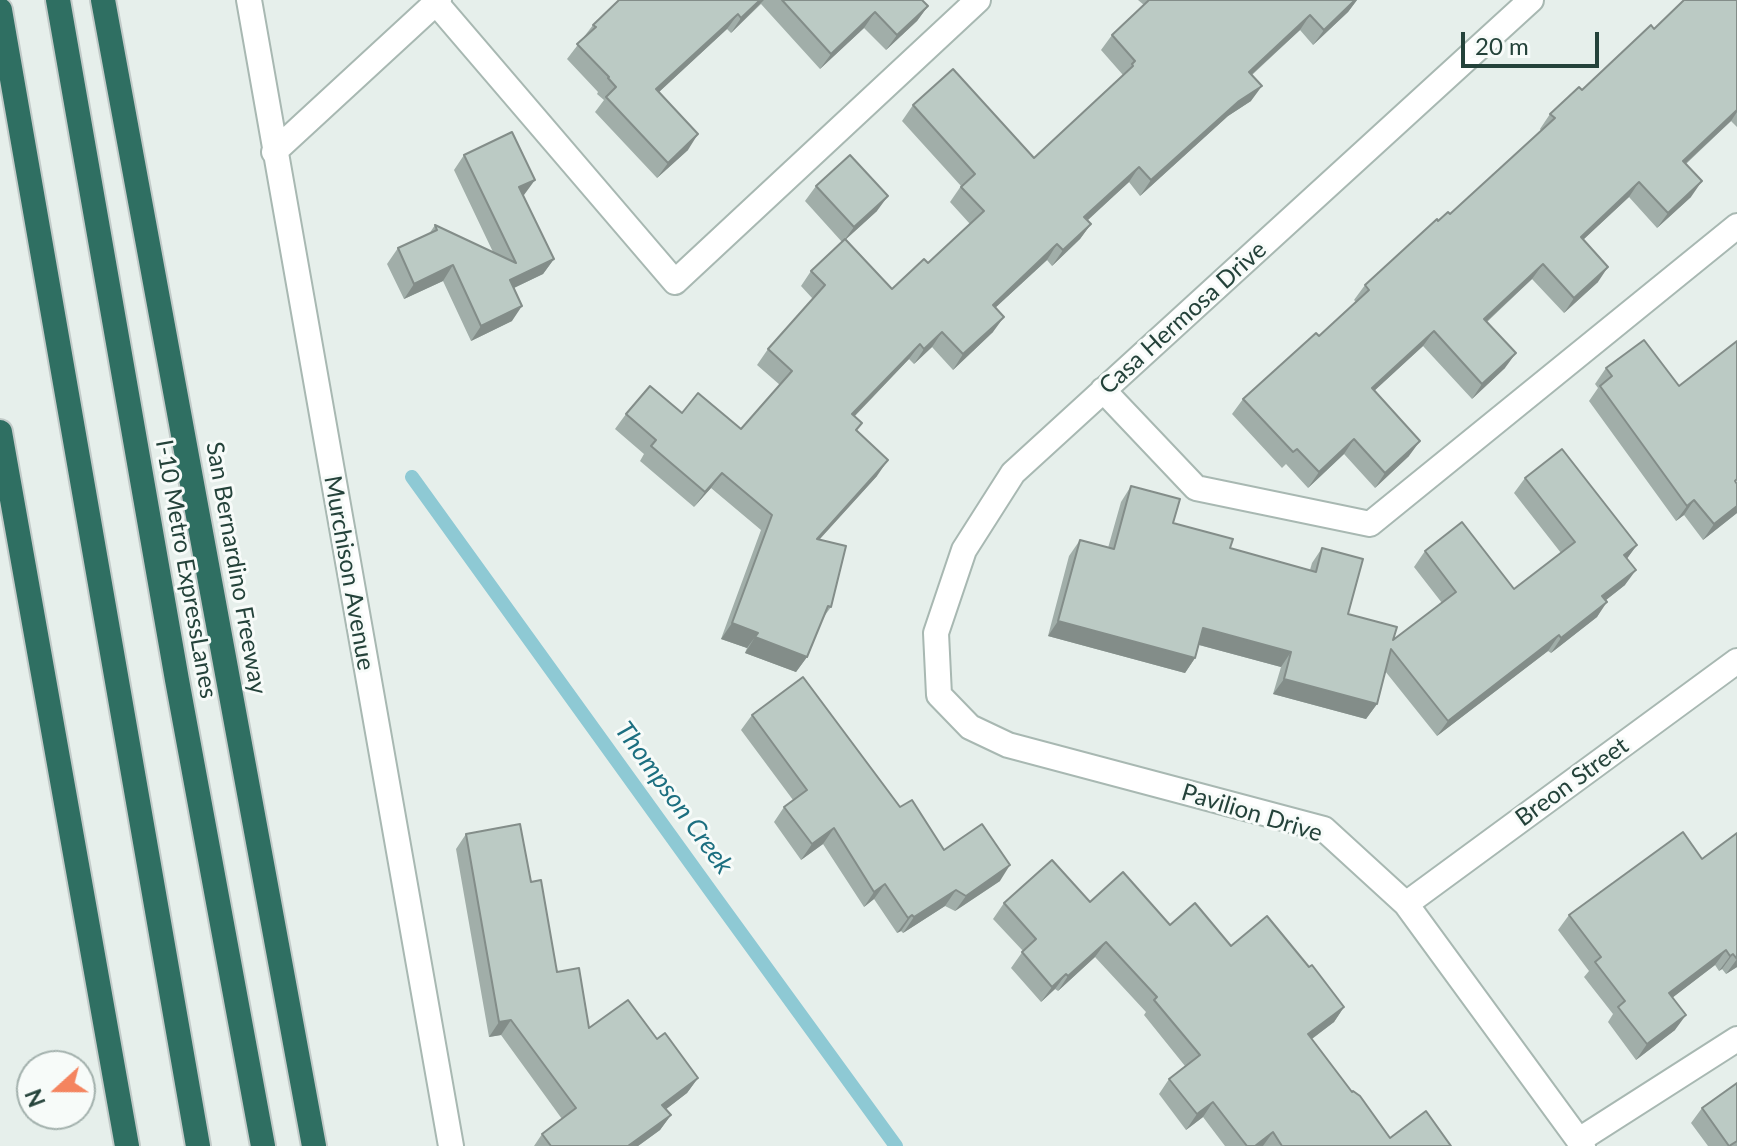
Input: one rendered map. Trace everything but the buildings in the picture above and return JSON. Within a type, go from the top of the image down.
[{"type":"highway","name":"I-10 Metro ExpressLanes","points":[[58,0],[171,649],[263,1146]]},
{"type":"highway","name":"San Bernardino Freeway","points":[[103,0],[314,1146]]},
{"type":"highway","points":[[0,10],[198,1146]]},
{"type":"highway","points":[[0,432],[127,1146]]},
{"type":"street","name":"Murchison Avenue","points":[[249,0],[451,1146]]},
{"type":"street","points":[[274,152],[437,1],[675,282],[978,0]]},
{"type":"street","name":"Casa Hermosa Drive","points":[[939,695],[936,633],[964,550],[1013,473],[1531,0]]},
{"type":"street","points":[[1103,390],[1196,488],[1370,524],[1737,226]]},
{"type":"street","name":"Breon Street","points":[[1406,904],[1737,661]]},
{"type":"street","name":"Pavilion Drive","points":[[939,695],[970,727],[1008,745],[1324,829],[1406,904],[1581,1143]]},
{"type":"street","points":[[1581,1143],[1737,1039]]},
{"type":"waterway","name":"Thompson Creek","points":[[412,477],[896,1146]]}]
